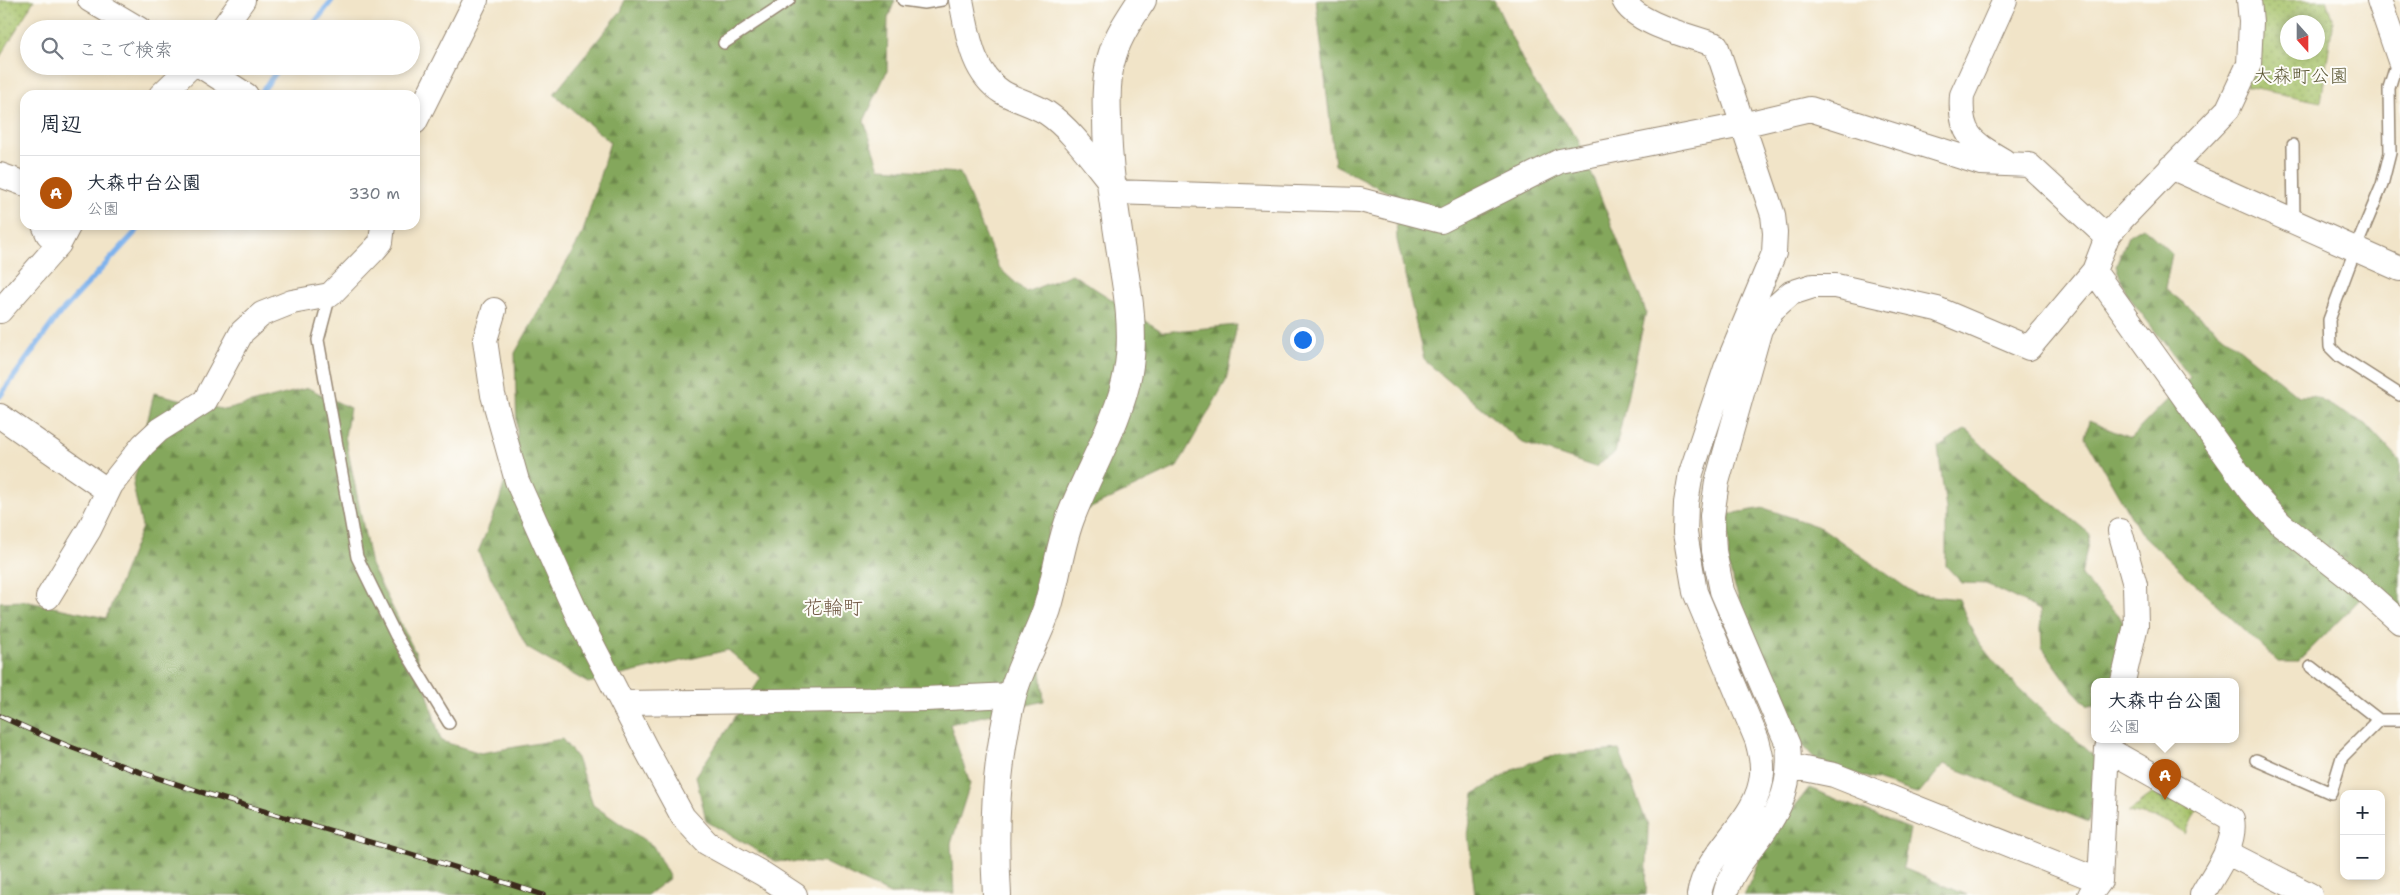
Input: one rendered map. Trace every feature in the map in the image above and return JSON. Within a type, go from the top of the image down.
[{"type":"street","points":[[90,0],[123,20]]},
{"type":"street","points":[[229,20],[243,0]]},
{"type":"street","points":[[420,112],[476,0]]},
{"type":"street","points":[[961,0],[972,52],[986,79],[1002,92],[1047,113],[1078,142],[1112,188]]},
{"type":"street","points":[[997,895],[995,857],[996,808],[1012,695],[1025,657],[1045,616],[1054,587],[1061,545],[1086,478],[1121,401],[1128,372],[1131,318],[1107,147],[1108,76],[1117,42],[1142,0]]},
{"type":"street","points":[[1624,0],[1628,8],[1638,17],[1716,45],[1773,215],[1775,233],[1774,253],[1752,326],[1717,482],[1712,516],[1714,551],[1722,591],[1788,745],[1790,766],[1782,802],[1772,822],[1736,869],[1726,895]]},
{"type":"street","points":[[2005,0],[1962,95],[1961,109],[1964,128],[1974,143],[2010,164]]},
{"type":"street","points":[[1699,895],[1708,869],[1719,850],[1758,794],[1762,774],[1762,759],[1757,740],[1695,592],[1685,533],[1686,503],[1691,473],[1752,326],[1791,294],[1813,286],[1836,286],[1937,310],[2029,348],[2094,270],[2107,237],[2171,167],[2228,109],[2248,64],[2251,22],[2249,0]]},
{"type":"street","points":[[2379,0],[2399,60]]},
{"type":"street","points":[[167,90],[182,75]]},
{"type":"street","points":[[216,75],[238,90]]},
{"type":"street","points":[[1112,188],[1360,200],[1442,221],[1560,161],[1742,125],[1810,109],[1982,163],[2029,165],[2107,237]]},
{"type":"street","points":[[2171,167],[2400,270]]},
{"type":"street","points":[[0,174],[20,182]]},
{"type":"street","points":[[46,230],[48,234],[64,234]]},
{"type":"street","points":[[48,598],[89,530],[108,491],[143,446],[159,430],[205,401],[225,360],[242,332],[262,314],[292,302],[330,295],[375,249],[380,242],[382,230]]},
{"type":"street","points":[[0,311],[64,234]]},
{"type":"street","points":[[2094,270],[2252,492],[2281,524],[2355,582],[2400,622]]},
{"type":"street","points":[[494,310],[485,340],[493,395],[517,481],[580,620],[683,817],[708,843],[763,874],[795,895]]},
{"type":"street","points":[[0,416],[108,491]]},
{"type":"street","points":[[2120,531],[2135,584],[2136,625],[2124,678]]},
{"type":"street","points":[[623,703],[925,699],[1012,695]]},
{"type":"street","points":[[1790,766],[1834,775],[2095,888],[2109,744],[2232,819],[2233,828],[2226,852],[2202,895]]},
{"type":"street","points":[[2226,852],[2310,895]]},
{"type":"lane","points":[[724,43],[789,0]]},
{"type":"lane","points":[[903,0],[924,3],[942,0]]},
{"type":"lane","points":[[2399,60],[2389,88],[2390,153],[2382,185],[2329,320],[2330,347],[2339,356],[2400,395]]},
{"type":"lane","points":[[2293,145],[2294,223]]},
{"type":"lane","points":[[330,295],[318,340],[357,557],[396,636],[449,723]]},
{"type":"lane","points":[[2311,667],[2379,720],[2400,720]]},
{"type":"lane","points":[[2256,760],[2331,793],[2342,757],[2379,720]]},
{"type":"green space","points":[[0,0],[34,0],[22,20],[20,20],[20,23],[0,57]]},
{"type":"green space","points":[[624,0],[895,0],[888,18],[887,71],[864,121],[880,168],[960,173],[999,268],[1026,292],[1072,274],[1163,332],[1237,325],[1226,381],[1177,467],[1049,528],[1039,650],[1044,701],[950,724],[970,784],[951,844],[954,893],[890,894],[825,863],[775,861],[706,821],[696,776],[761,678],[728,650],[588,683],[527,648],[478,552],[499,502],[517,436],[515,353],[582,235],[610,142],[554,94],[622,10]]},
{"type":"green space","points":[[1316,0],[1494,0],[1531,78],[1577,137],[1646,312],[1615,453],[1595,467],[1523,443],[1424,360],[1397,240],[1395,196],[1335,165]]},
{"type":"green space","name":"大森町公園","points":[[2255,0],[2326,0],[2333,21],[2321,102],[2246,87]]},
{"type":"green space","points":[[2143,227],[2172,254],[2165,288],[2298,396],[2313,396],[2366,424],[2400,461],[2400,608],[2371,588],[2298,662],[2278,662],[2140,532],[2085,437],[2089,421],[2130,438],[2190,377],[2126,293],[2116,266],[2128,236]]},
{"type":"green space","points":[[308,388],[350,408],[345,436],[371,565],[416,654],[441,741],[481,753],[562,739],[577,758],[593,805],[653,846],[670,878],[647,895],[0,895],[0,602],[24,601],[106,618],[142,527],[133,485],[154,393],[225,410]]},
{"type":"green space","points":[[1966,429],[1985,448],[2090,534],[2081,576],[2128,627],[2114,678],[2091,678],[2091,706],[2088,706],[2073,690],[2042,647],[2040,610],[1986,584],[1962,583],[1946,566],[1946,510],[1938,448]]},
{"type":"green space","points":[[1764,508],[1822,528],[1915,594],[1959,599],[1974,634],[1993,660],[2020,689],[2095,757],[2089,822],[1944,764],[1919,794],[1817,761],[1796,738],[1752,639],[1728,565],[1729,514]]},
{"type":"green space","points":[[1619,750],[1648,826],[1646,895],[1475,895],[1468,835],[1474,794],[1513,770],[1547,756]]},
{"type":"green space","points":[[2137,773],[2198,807],[2185,834],[2168,821],[2128,812],[2153,793]]},
{"type":"green space","points":[[1809,788],[1910,829],[1903,868],[1967,895],[1744,895],[1770,838]]},
{"type":"waterway","points":[[317,20],[332,0]]},
{"type":"waterway","points":[[263,90],[274,75]]},
{"type":"waterway","points":[[0,396],[57,317],[137,230]]},
{"type":"railway","points":[[0,716],[73,748],[131,769],[543,895]]},
{"type":"place","name":"大森中台公園","points":[[2165,800]]},
{"type":"district","name":"花輪町","points":[[833,607]]}]
